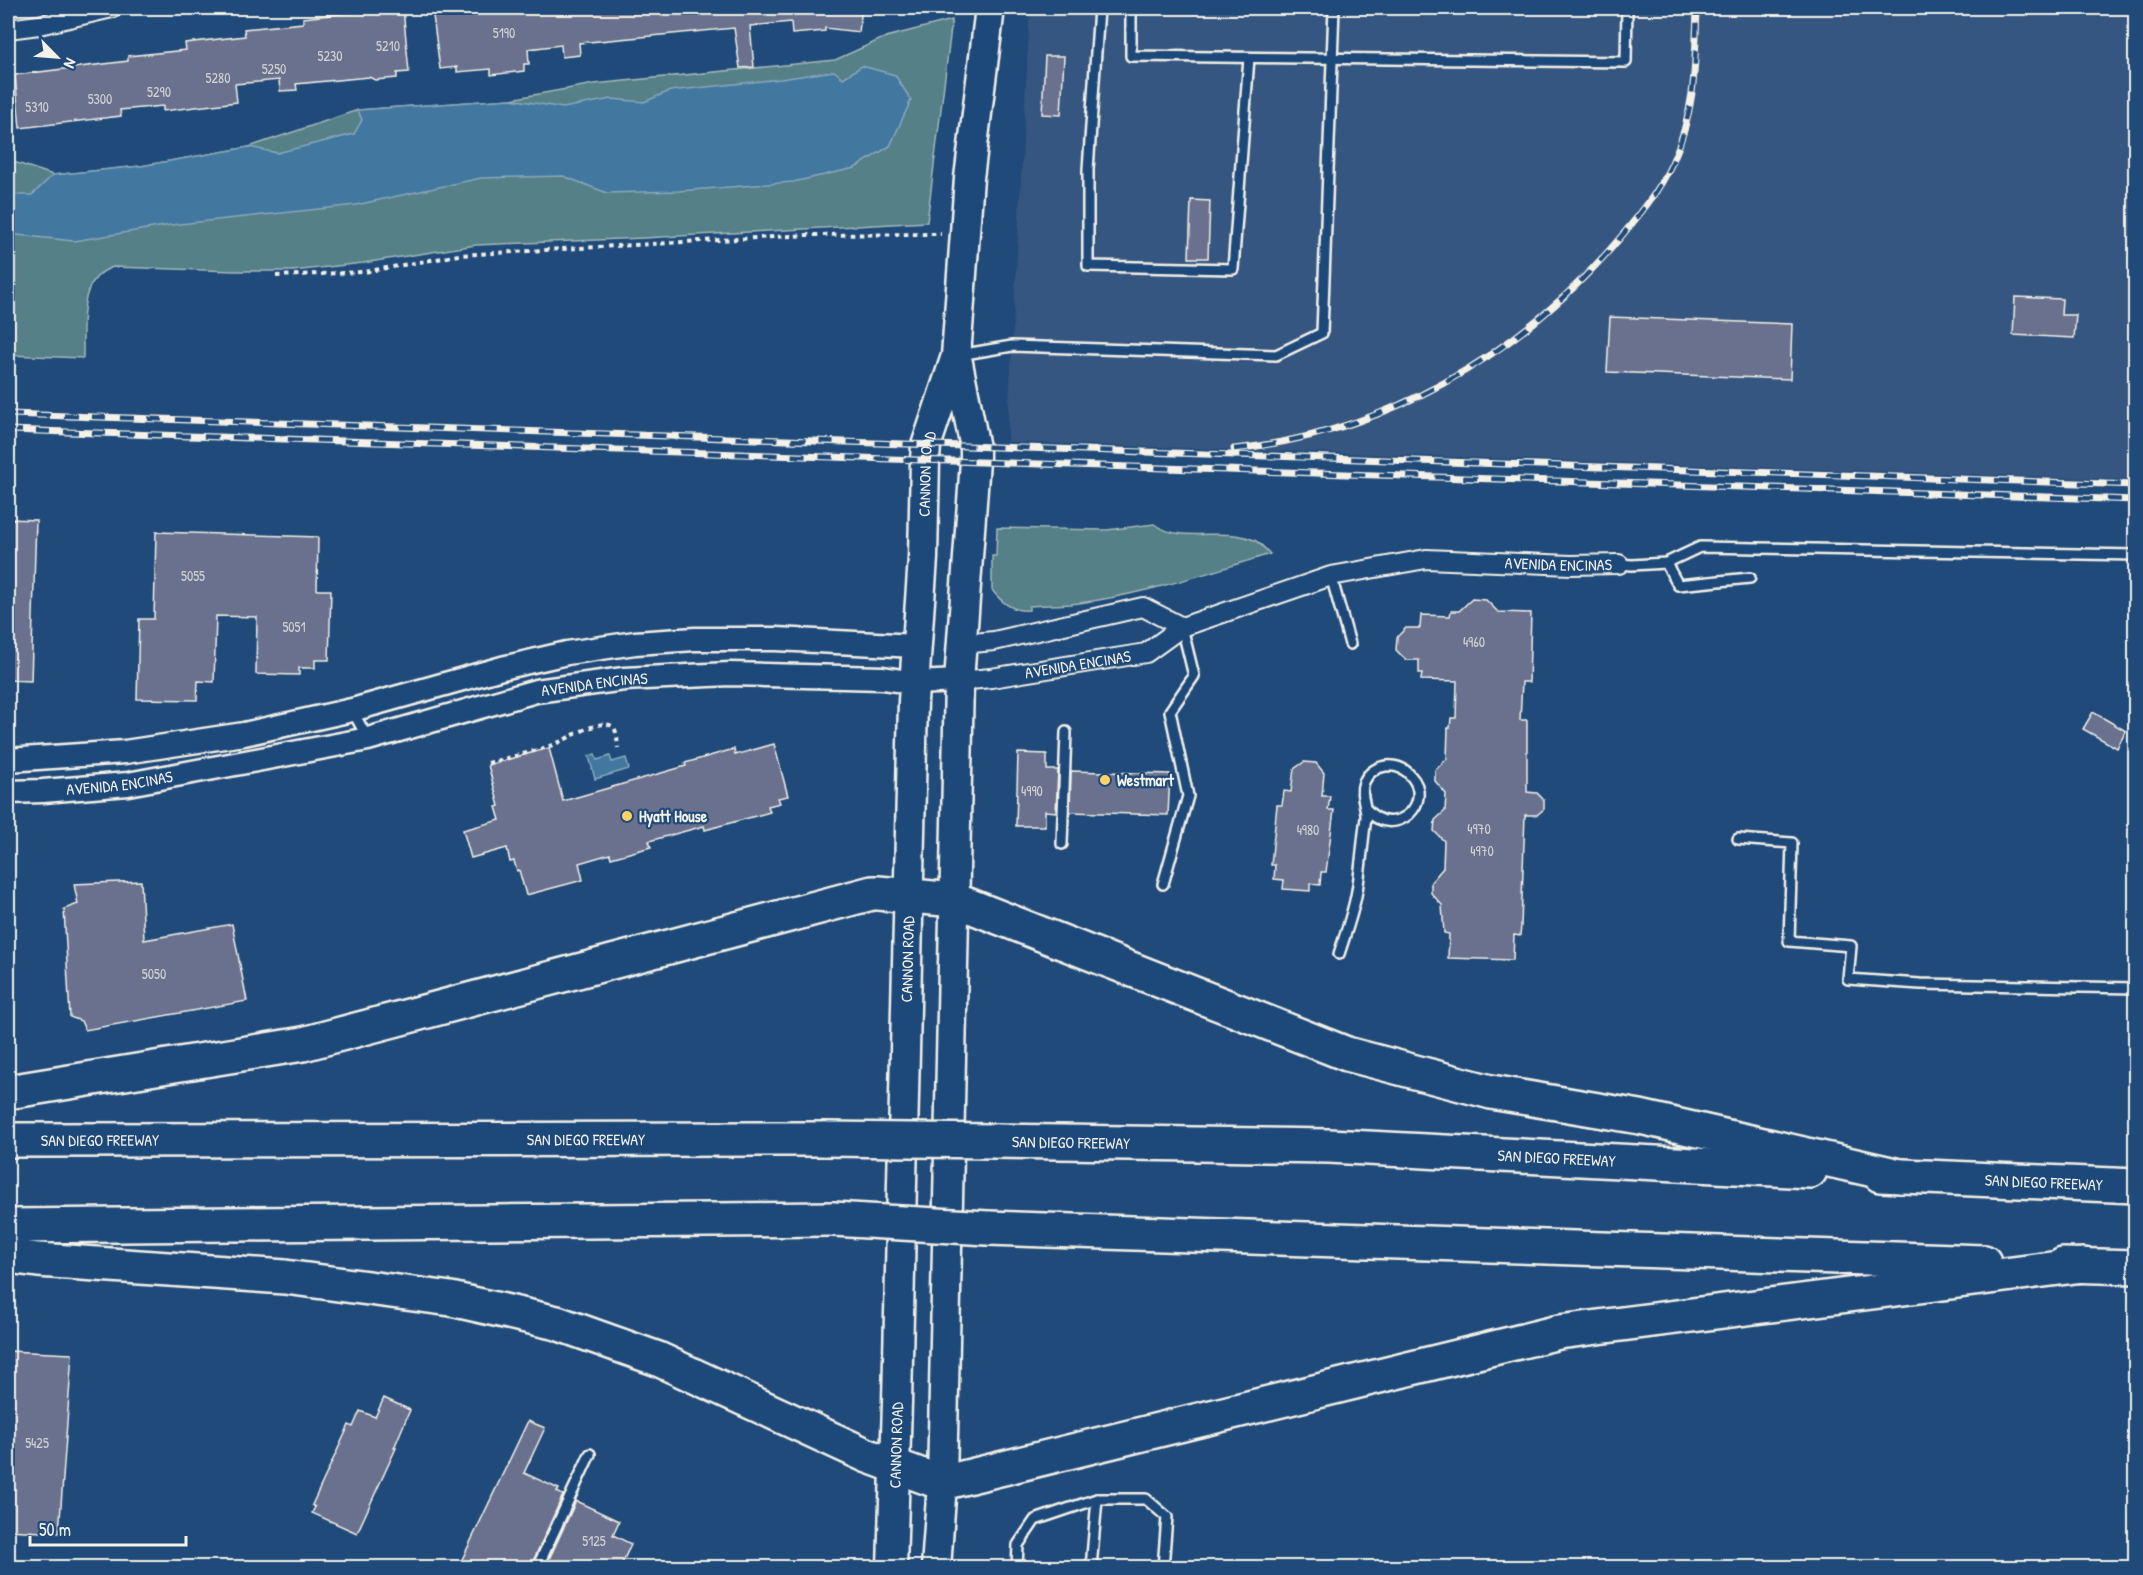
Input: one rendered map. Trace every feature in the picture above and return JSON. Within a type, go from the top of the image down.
[{"type":"highway","points":[[8,1092],[303,1044],[872,893],[955,900],[1347,1054],[1491,1092],[1640,1117],[1900,1176]]},
{"type":"highway","name":"SAN DIEGO FREEWAY","points":[[8,1140],[826,1139],[1329,1146],[2136,1186]]},
{"type":"highway","points":[[8,1226],[833,1219],[987,1228],[2136,1267]]},
{"type":"highway","points":[[8,1256],[285,1277],[451,1299],[557,1323],[658,1359],[864,1455],[942,1483],[1559,1332],[2083,1265]]},
{"type":"main road","name":"CANNON ROAD","points":[[892,1568],[916,646],[926,446],[956,356],[969,178],[990,8]]},
{"type":"main road","name":"CANNON ROAD","points":[[936,1568],[942,1483],[959,681],[975,448],[956,356]]},
{"type":"street","points":[[8,29],[39,25],[112,8]]},
{"type":"street","name":"AVENIDA ENCINAS","points":[[8,792],[128,784],[368,739],[536,691],[624,679],[730,674],[880,678],[915,683],[959,681],[1146,653],[1182,627],[1331,576],[1426,559],[1571,565],[1619,564]]},
{"type":"street","points":[[962,644],[1002,639],[1143,607],[1182,627]]},
{"type":"street","name":"AVENIDA ENCINAS","points":[[8,760],[125,752],[244,734],[352,710],[502,668],[635,643],[695,639],[776,639],[916,646]]},
{"type":"lane","points":[[1099,8],[1088,170],[1088,266],[1233,269],[1249,58]]},
{"type":"lane","points":[[1131,8],[1131,56],[1626,62],[1627,8]]},
{"type":"lane","points":[[956,356],[1012,346],[1276,355],[1322,333],[1334,8]]},
{"type":"lane","points":[[1619,564],[1632,566],[1666,563],[1700,547],[2136,555]]},
{"type":"lane","points":[[1666,563],[1678,585],[1750,578]]},
{"type":"lane","points":[[1331,576],[1350,644]]},
{"type":"lane","points":[[1163,884],[1188,796],[1170,711],[1194,676],[1182,627]]},
{"type":"lane","points":[[352,710],[368,739]]},
{"type":"lane","points":[[1062,844],[1066,732]]},
{"type":"lane","points":[[1339,954],[1356,896],[1366,810],[1362,792],[1364,783],[1369,775],[1384,766],[1394,766],[1410,774],[1415,782],[1418,800],[1408,815],[1400,820],[1382,821],[1373,817],[1366,810]]},
{"type":"lane","points":[[1738,839],[1792,843],[1789,941],[1851,946],[1848,979],[1920,984],[2136,988]]},
{"type":"lane","points":[[537,1568],[590,1454]]},
{"type":"lane","points":[[1090,1568],[1097,1499]]},
{"type":"lane","points":[[1017,1568],[1018,1545],[1035,1520],[1097,1499],[1146,1499],[1167,1517],[1162,1568]]},
{"type":"path","points":[[276,276],[364,272],[459,255],[807,235],[966,234]]},
{"type":"path","points":[[488,763],[553,744],[590,727],[604,724],[612,726],[616,731],[618,748]]},
{"type":"shaded area","points":[[1030,8],[2135,8],[2135,480],[1007,442]]},
{"type":"shaded area","points":[[862,66],[895,75],[911,100],[890,146],[855,168],[793,182],[679,191],[607,193],[563,176],[481,178],[356,205],[171,225],[74,241],[8,234],[8,195],[32,195],[53,175],[141,166],[249,147],[277,153],[354,134],[362,120],[358,110],[511,99],[563,108],[611,99],[644,102],[670,91],[834,71],[843,78]]},
{"type":"shaded area","points":[[595,754],[597,760],[610,756],[612,762],[626,758],[629,769],[595,779],[589,756]]},
{"type":"green space","points":[[952,20],[927,222],[476,245],[363,263],[293,271],[113,267],[101,273],[93,282],[84,305],[83,358],[8,355],[8,160],[53,175],[141,166],[249,147],[358,110],[511,99],[594,84],[835,60],[886,37]]},
{"type":"green space","points":[[1154,524],[1177,533],[1244,537],[1256,541],[1270,554],[1121,596],[1071,604],[1029,606],[1029,610],[1008,605],[992,590],[992,556],[996,556],[997,528],[1107,530]]},
{"type":"building","points":[[403,8],[409,72],[397,73],[397,78],[375,80],[369,77],[296,84],[297,90],[280,91],[279,80],[235,84],[237,102],[163,111],[163,106],[120,110],[121,116],[20,128],[15,75],[128,61],[128,56],[186,50],[185,43],[245,36],[244,29],[303,23],[303,18]]},
{"type":"building","points":[[432,8],[862,8],[859,32],[825,28],[825,31],[792,34],[791,22],[750,26],[754,67],[740,68],[734,28],[579,43],[580,55],[562,57],[561,45],[528,49],[529,64],[524,64],[524,71],[491,75],[491,69],[457,72],[457,67],[440,69]]},
{"type":"building","points":[[1045,56],[1064,56],[1061,115],[1042,114]]},
{"type":"building","points":[[1191,200],[1210,201],[1208,258],[1189,258]]},
{"type":"building","points":[[2015,297],[2062,299],[2061,315],[2076,315],[2074,338],[2013,335]]},
{"type":"building","points":[[1610,317],[1792,324],[1790,379],[1607,372]]},
{"type":"building","points":[[8,519],[36,520],[31,681],[8,680]]},
{"type":"building","points":[[156,532],[318,537],[317,590],[331,590],[329,660],[315,660],[315,668],[299,668],[299,675],[256,674],[257,617],[216,616],[214,682],[198,681],[197,700],[137,699],[139,619],[154,619]]},
{"type":"building","points":[[1472,599],[1486,600],[1498,612],[1531,613],[1529,682],[1522,682],[1520,720],[1527,720],[1527,792],[1537,793],[1544,800],[1544,809],[1537,815],[1525,815],[1521,926],[1520,936],[1514,935],[1513,960],[1448,958],[1449,934],[1444,933],[1442,905],[1431,893],[1431,882],[1443,868],[1444,841],[1434,831],[1435,820],[1445,811],[1446,794],[1435,781],[1435,770],[1447,759],[1448,728],[1450,728],[1451,718],[1456,718],[1457,681],[1421,680],[1419,660],[1406,660],[1396,650],[1397,637],[1406,628],[1420,628],[1421,615],[1450,616],[1451,611],[1459,611]]},
{"type":"building","points":[[2093,712],[2126,731],[2117,748],[2083,729]]},
{"type":"building","name":"Hyatt House","points":[[774,744],[788,796],[778,798],[780,803],[768,806],[770,812],[705,830],[704,826],[649,841],[651,847],[611,858],[610,854],[579,863],[583,880],[526,895],[519,870],[517,871],[514,861],[510,862],[507,848],[471,858],[463,830],[500,820],[496,807],[499,806],[488,765],[549,748],[563,801],[686,766],[685,763],[734,749],[735,755]]},
{"type":"building","points":[[1018,753],[1047,754],[1047,770],[1058,770],[1056,812],[1045,811],[1045,826],[1016,826]]},
{"type":"building","points":[[1304,762],[1316,763],[1324,773],[1322,796],[1330,796],[1328,810],[1334,810],[1326,872],[1321,872],[1320,885],[1310,884],[1310,891],[1283,889],[1284,880],[1274,879],[1275,865],[1271,865],[1277,805],[1282,805],[1284,791],[1291,792],[1294,769]]},
{"type":"building","points":[[1071,771],[1170,774],[1168,815],[1070,812]]},
{"type":"building","points":[[141,881],[144,940],[232,924],[247,1001],[85,1030],[81,1021],[70,1017],[64,909],[78,904],[74,884]]},
{"type":"building","points":[[8,1351],[72,1354],[59,1533],[8,1530]]},
{"type":"building","points":[[384,1398],[410,1410],[394,1448],[396,1448],[357,1533],[312,1513],[315,1507],[312,1505],[349,1425],[353,1427],[360,1411],[375,1417]]},
{"type":"building","points":[[528,1421],[545,1428],[524,1473],[559,1489],[557,1492],[563,1495],[530,1568],[458,1568]]},
{"type":"building","points":[[576,1501],[619,1521],[613,1535],[631,1544],[620,1568],[545,1568]]},
{"type":"railway","points":[[1234,449],[1289,441],[1342,427],[1394,407],[1443,383],[1490,355],[1535,322],[1576,285],[1638,216],[1653,196],[1672,163],[1690,106],[1695,68],[1697,8]]},
{"type":"railway","points":[[8,414],[2136,485]]},
{"type":"railway","points":[[8,430],[2136,500]]},
{"type":"place","name":"Westmart","points":[[1105,780]]},
{"type":"place","name":"Hyatt House","points":[[627,816]]}]
